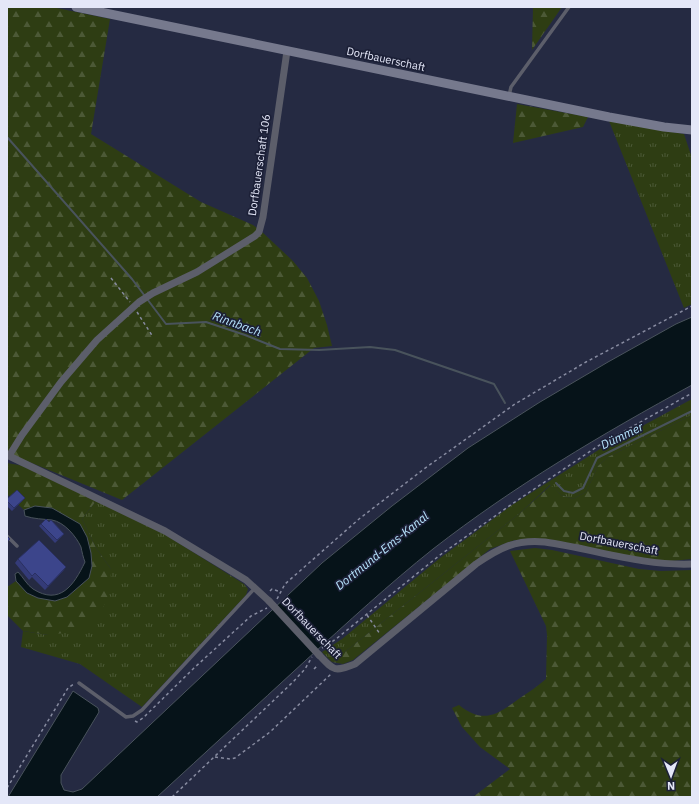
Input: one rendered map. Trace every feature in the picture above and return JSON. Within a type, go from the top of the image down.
[{"type":"street","name":"Dorfbauerschaft","points":[[76,7],[609,117],[692,130]]},
{"type":"street","name":"Dorfbauerschaft 106","points":[[8,456],[61,382],[97,340],[139,302],[153,293],[197,272],[251,239],[259,232],[263,217],[287,51]]},
{"type":"street","name":"Dorfbauerschaft","points":[[8,456],[165,531],[246,580],[271,603],[335,670],[355,664],[385,641],[476,564],[503,547],[516,543],[535,541],[545,542],[639,561],[692,564]]},
{"type":"lane","points":[[509,97],[511,88],[569,7]]},
{"type":"lane","points":[[7,536],[17,546]]},
{"type":"lane","points":[[78,683],[126,717],[133,716],[142,710],[255,588]]},
{"type":"path","points":[[126,717],[137,722],[143,718],[194,668],[251,616],[271,603],[286,584],[359,519],[424,469],[515,404],[586,362],[692,306]]},
{"type":"path","points":[[172,797],[292,682],[319,653],[440,555],[598,446],[692,393]]},
{"type":"path","points":[[272,590],[281,592]]},
{"type":"path","points":[[366,615],[385,641]]},
{"type":"path","points":[[215,757],[230,759],[235,758],[270,732],[335,670]]},
{"type":"path","points":[[7,788],[68,688],[78,683]]},
{"type":"green space","points":[[7,7],[52,7],[110,19],[91,134],[201,202],[253,225],[261,231],[293,261],[307,278],[319,301],[332,346],[314,348],[122,500],[27,461],[7,457]]},
{"type":"green space","points":[[533,7],[562,7],[532,50]]},
{"type":"green space","points":[[517,104],[588,117],[583,127],[513,143]]},
{"type":"green space","points":[[609,121],[684,134],[692,158],[692,304],[684,308]]},
{"type":"green space","points":[[692,399],[692,415],[608,457],[598,466],[586,492],[573,499],[561,495],[550,485],[519,514],[332,662],[322,652],[342,639],[440,558],[512,505],[600,449]]},
{"type":"green space","points":[[692,415],[692,559],[660,562],[515,540],[490,549],[353,660],[343,664],[332,662],[519,514],[551,485],[561,495],[573,499],[586,492],[598,466],[608,457]]},
{"type":"green space","points":[[7,463],[24,466],[96,501],[82,519],[96,548],[111,569],[110,592],[103,608],[90,623],[72,632],[48,635],[23,631],[8,616],[7,587],[16,581],[27,593],[38,598],[67,597],[89,578],[92,566],[91,553],[87,537],[35,506],[24,510],[7,494]]},
{"type":"green space","points":[[96,501],[164,534],[244,584],[248,589],[246,595],[142,707],[80,664],[21,647],[23,631],[48,635],[111,569],[96,548],[82,519]]},
{"type":"green space","points":[[535,548],[552,550],[639,569],[661,571],[692,570],[692,797],[473,797],[510,769],[480,747],[462,727],[452,708],[459,705],[476,715],[483,716],[498,713],[546,679],[546,626],[510,551]]},
{"type":"water","name":"Dortmund-Ems-Kanal","points":[[692,317],[692,385],[625,422],[527,482],[433,549],[352,618],[157,797],[8,797],[73,691],[98,708],[99,712],[61,775],[61,783],[64,790],[73,792],[82,789],[322,563],[392,506],[468,448],[540,402],[608,362],[676,324]]},
{"type":"water","points":[[35,506],[52,508],[80,524],[87,537],[91,553],[92,566],[89,578],[67,597],[55,601],[38,598],[27,593],[16,581],[15,574],[18,572],[33,589],[43,594],[58,594],[71,585],[85,562],[79,543],[73,534],[65,527],[56,521],[25,516],[24,510]]},
{"type":"building","points":[[17,490],[25,498],[14,508],[7,501],[7,499]]},
{"type":"building","points":[[46,519],[49,522],[51,520],[64,534],[57,540],[41,524]]},
{"type":"building","points":[[39,540],[66,567],[48,586],[35,573],[32,576],[18,559]]},
{"type":"waterway","name":"Rinnbach","points":[[7,137],[132,279],[166,324],[206,322],[280,349],[319,350],[370,347],[395,350],[494,384],[505,403]]},
{"type":"waterway","name":"Dümmer","points":[[556,483],[564,491],[573,493],[583,488],[597,458],[692,411]]}]
